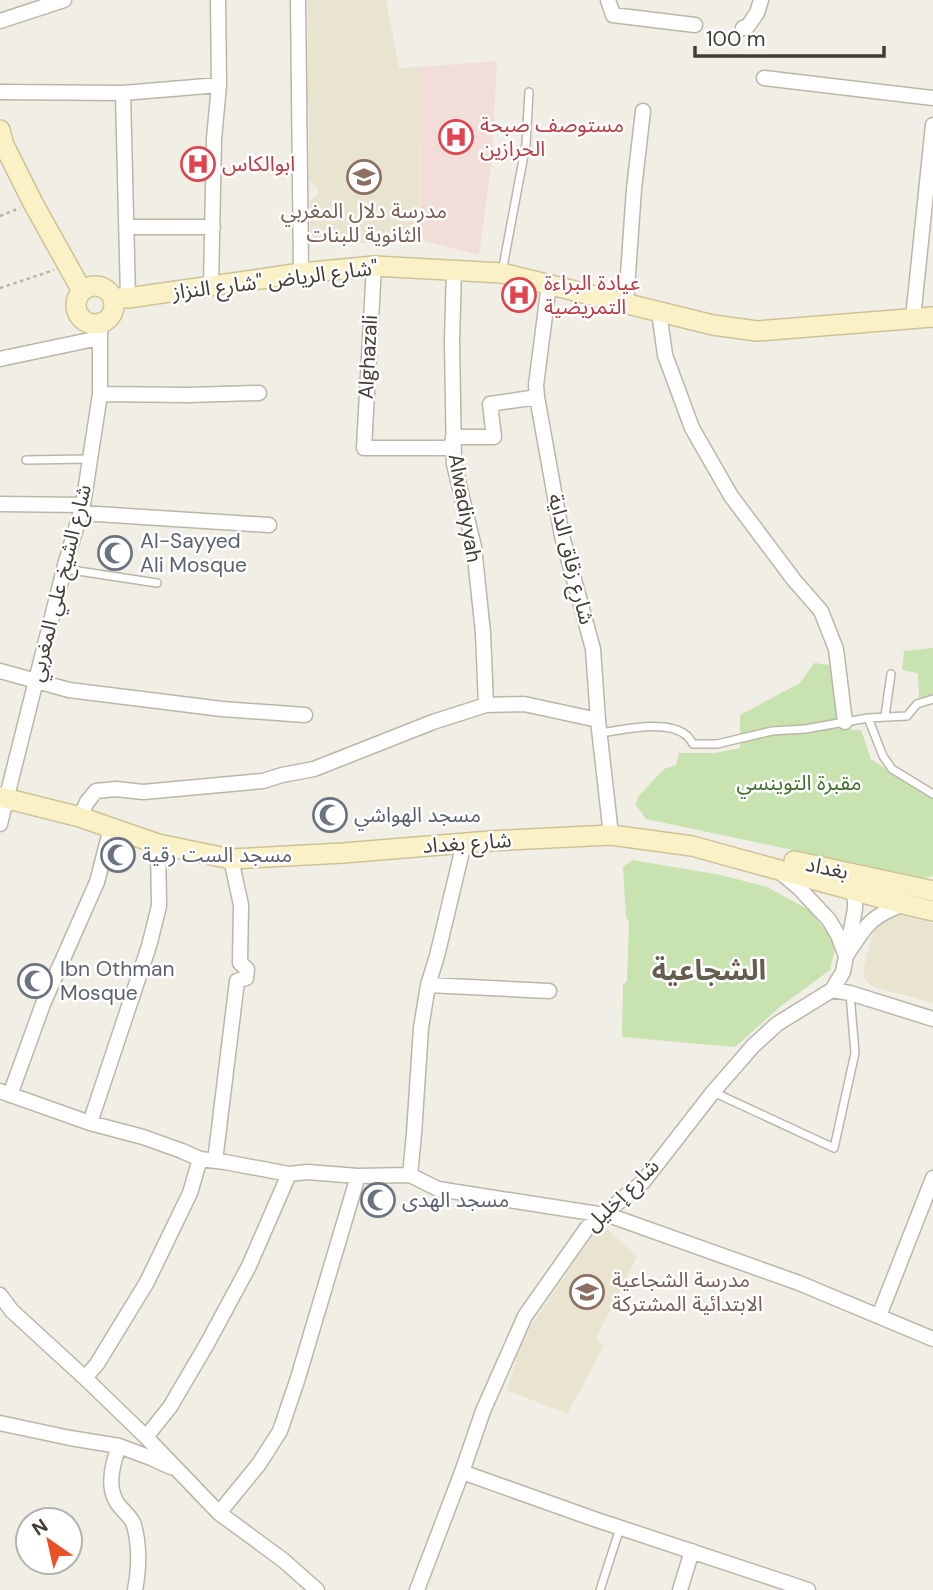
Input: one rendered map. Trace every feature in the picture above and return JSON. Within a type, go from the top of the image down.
[{"type":"main road","points":[[0,130],[4,145],[33,203],[82,291]]},
{"type":"main road","name":"شارع الرياض \"شارع النزاز\"","points":[[120,298],[373,266],[502,273],[713,325],[757,331],[933,317]]},
{"type":"main road","points":[[100,286],[120,298],[99,330],[79,314],[76,302],[82,291],[100,286]]},
{"type":"main road","name":"شارع بغداد","points":[[3,798],[80,817],[158,844],[231,859],[611,835],[692,846],[933,911]]},
{"type":"main road","name":"بغداد","points":[[720,853],[774,856],[933,892]]},
{"type":"street","points":[[0,21],[64,0]]},
{"type":"street","points":[[211,286],[214,139],[219,85],[218,0]]},
{"type":"street","points":[[298,0],[301,273]]},
{"type":"street","points":[[608,0],[613,15],[695,25]]},
{"type":"street","points":[[743,28],[748,26],[757,13],[761,0]]},
{"type":"street","points":[[764,78],[933,98]]},
{"type":"street","points":[[0,92],[123,93],[219,85]]},
{"type":"street","points":[[120,298],[127,227],[123,93]]},
{"type":"street","points":[[626,303],[643,111]]},
{"type":"street","points":[[913,318],[933,125]]},
{"type":"street","points":[[127,227],[213,227]]},
{"type":"street","name":"Alghazali","points":[[373,266],[365,448],[451,449],[453,437]]},
{"type":"street","name":"Alwadiyyah","points":[[454,269],[454,464],[474,547],[483,633],[486,705]]},
{"type":"street","name":"شارع زقاق الداية","points":[[550,284],[537,397],[562,536],[593,649],[598,727],[611,835]]},
{"type":"street","points":[[659,312],[665,355],[692,428],[731,496],[794,580],[821,611],[836,649],[845,722]]},
{"type":"street","points":[[0,359],[99,330]]},
{"type":"street","name":"شارع الشيخ علي المغربي","points":[[0,824],[3,798],[82,509],[100,394],[99,330]]},
{"type":"street","points":[[100,394],[259,393]]},
{"type":"street","points":[[453,437],[494,437],[490,404],[537,397]]},
{"type":"street","points":[[0,504],[269,525]]},
{"type":"street","points":[[0,671],[69,690],[222,709],[305,715]]},
{"type":"street","points":[[80,817],[96,791],[116,789],[144,792],[263,781],[314,769],[433,722],[486,705],[524,704],[598,727]]},
{"type":"street","points":[[111,828],[97,882],[5,1093],[207,1160],[289,1174],[307,1172],[410,1175],[438,1189],[603,1214],[799,1283],[933,1339]]},
{"type":"street","points":[[410,1175],[421,1028],[428,985],[464,843]]},
{"type":"street","points":[[90,1123],[145,958],[159,906],[158,844]]},
{"type":"street","points":[[85,1378],[97,1364],[147,1282],[207,1160],[237,981],[246,978],[247,973],[247,969],[240,962],[241,905],[231,859]]},
{"type":"street","points":[[773,867],[820,908],[838,935],[846,956]]},
{"type":"street","points":[[850,889],[855,898],[855,909],[843,972],[832,990],[933,1019]]},
{"type":"street","points":[[846,956],[866,926],[877,915],[933,892]]},
{"type":"street","points":[[428,985],[550,991]]},
{"type":"street","name":"شارع إخليل","points":[[417,1590],[482,1411],[524,1316],[587,1228],[643,1182],[713,1092],[753,1046],[777,1024],[832,990]]},
{"type":"street","points":[[146,1437],[170,1407],[207,1344],[249,1266],[289,1174]]},
{"type":"street","points":[[219,1513],[280,1431],[358,1175]]},
{"type":"street","points":[[879,1316],[933,1178]]},
{"type":"street","points":[[0,1295],[12,1311],[146,1437],[219,1513],[283,1560],[317,1590]]},
{"type":"street","points":[[0,1423],[118,1446],[180,1472]]},
{"type":"street","points":[[118,1446],[111,1478],[115,1499],[133,1523],[139,1565],[135,1590]]},
{"type":"street","points":[[462,1472],[807,1590]]},
{"type":"street","points":[[680,1590],[692,1551]]},
{"type":"lane","points":[[502,273],[526,144],[529,92]]},
{"type":"lane","points":[[26,460],[90,459]]},
{"type":"lane","points":[[65,569],[157,583]]},
{"type":"lane","points":[[885,716],[891,674]]},
{"type":"lane","points":[[598,727],[671,728],[686,735],[693,744],[717,744],[772,731],[805,729],[885,716],[907,716],[917,704],[933,699]]},
{"type":"lane","points":[[868,718],[883,756],[892,769],[933,793]]},
{"type":"lane","points":[[713,1092],[834,1148],[855,1053],[850,993]]},
{"type":"lane","points":[[600,1590],[620,1527]]},
{"type":"path","points":[[0,216],[33,203]]},
{"type":"path","points":[[0,288],[67,266]]},
{"type":"shaded area","points":[[308,0],[386,0],[399,68],[420,67],[419,242],[315,243],[310,236],[310,201],[318,194],[317,187],[309,181]]},
{"type":"shaded area","name":"مستوصف صبحة الحرازين","points":[[497,61],[492,158],[479,255],[420,240],[420,67]]},
{"type":"shaded area","points":[[896,914],[933,923],[933,1003],[871,986],[864,977],[864,966],[876,923]]},
{"type":"shaded area","name":"مدرسة الشجاعية الابتدائية المشتركة","points":[[606,1228],[637,1257],[596,1338],[604,1346],[567,1414],[507,1390],[521,1344],[531,1326],[593,1234]]},
{"type":"green space","points":[[933,648],[933,696],[919,701],[918,673],[902,670],[904,651]]},
{"type":"green space","name":"مقبرة التوينسي","points":[[814,663],[830,665],[838,729],[861,730],[871,759],[933,799],[933,876],[924,878],[646,819],[636,805],[637,798],[664,769],[676,765],[679,753],[715,753],[740,748],[740,715],[800,683]]},
{"type":"green space","points":[[632,860],[721,875],[767,887],[809,910],[836,944],[830,970],[781,1006],[735,1047],[622,1037],[623,985],[627,981],[629,921],[626,917],[623,867]]},
{"type":"place","name":"مستوصف صبحة الحرازين","points":[[456,137]]},
{"type":"place","name":"ابوالكاس","points":[[198,164]]},
{"type":"place","name":"مدرسة دلال المغربي الثانوية للبنات","points":[[364,177]]},
{"type":"place","name":"عيادة البراءة التمريضية","points":[[519,295]]},
{"type":"place","name":"Al-Sayyed Ali Mosque","points":[[115,553]]},
{"type":"place","name":"مسجد الهواشي","points":[[330,815]]},
{"type":"place","name":"مسجد الست رقية","points":[[118,855]]},
{"type":"place","name":"Ibn Othman Mosque","points":[[35,981]]},
{"type":"place","name":"مسجد الهدى","points":[[378,1200]]},
{"type":"place","name":"مدرسة الشجاعية الابتدائية المشتركة","points":[[587,1292]]},
{"type":"district","name":"الشجاعية","points":[[709,970]]}]
